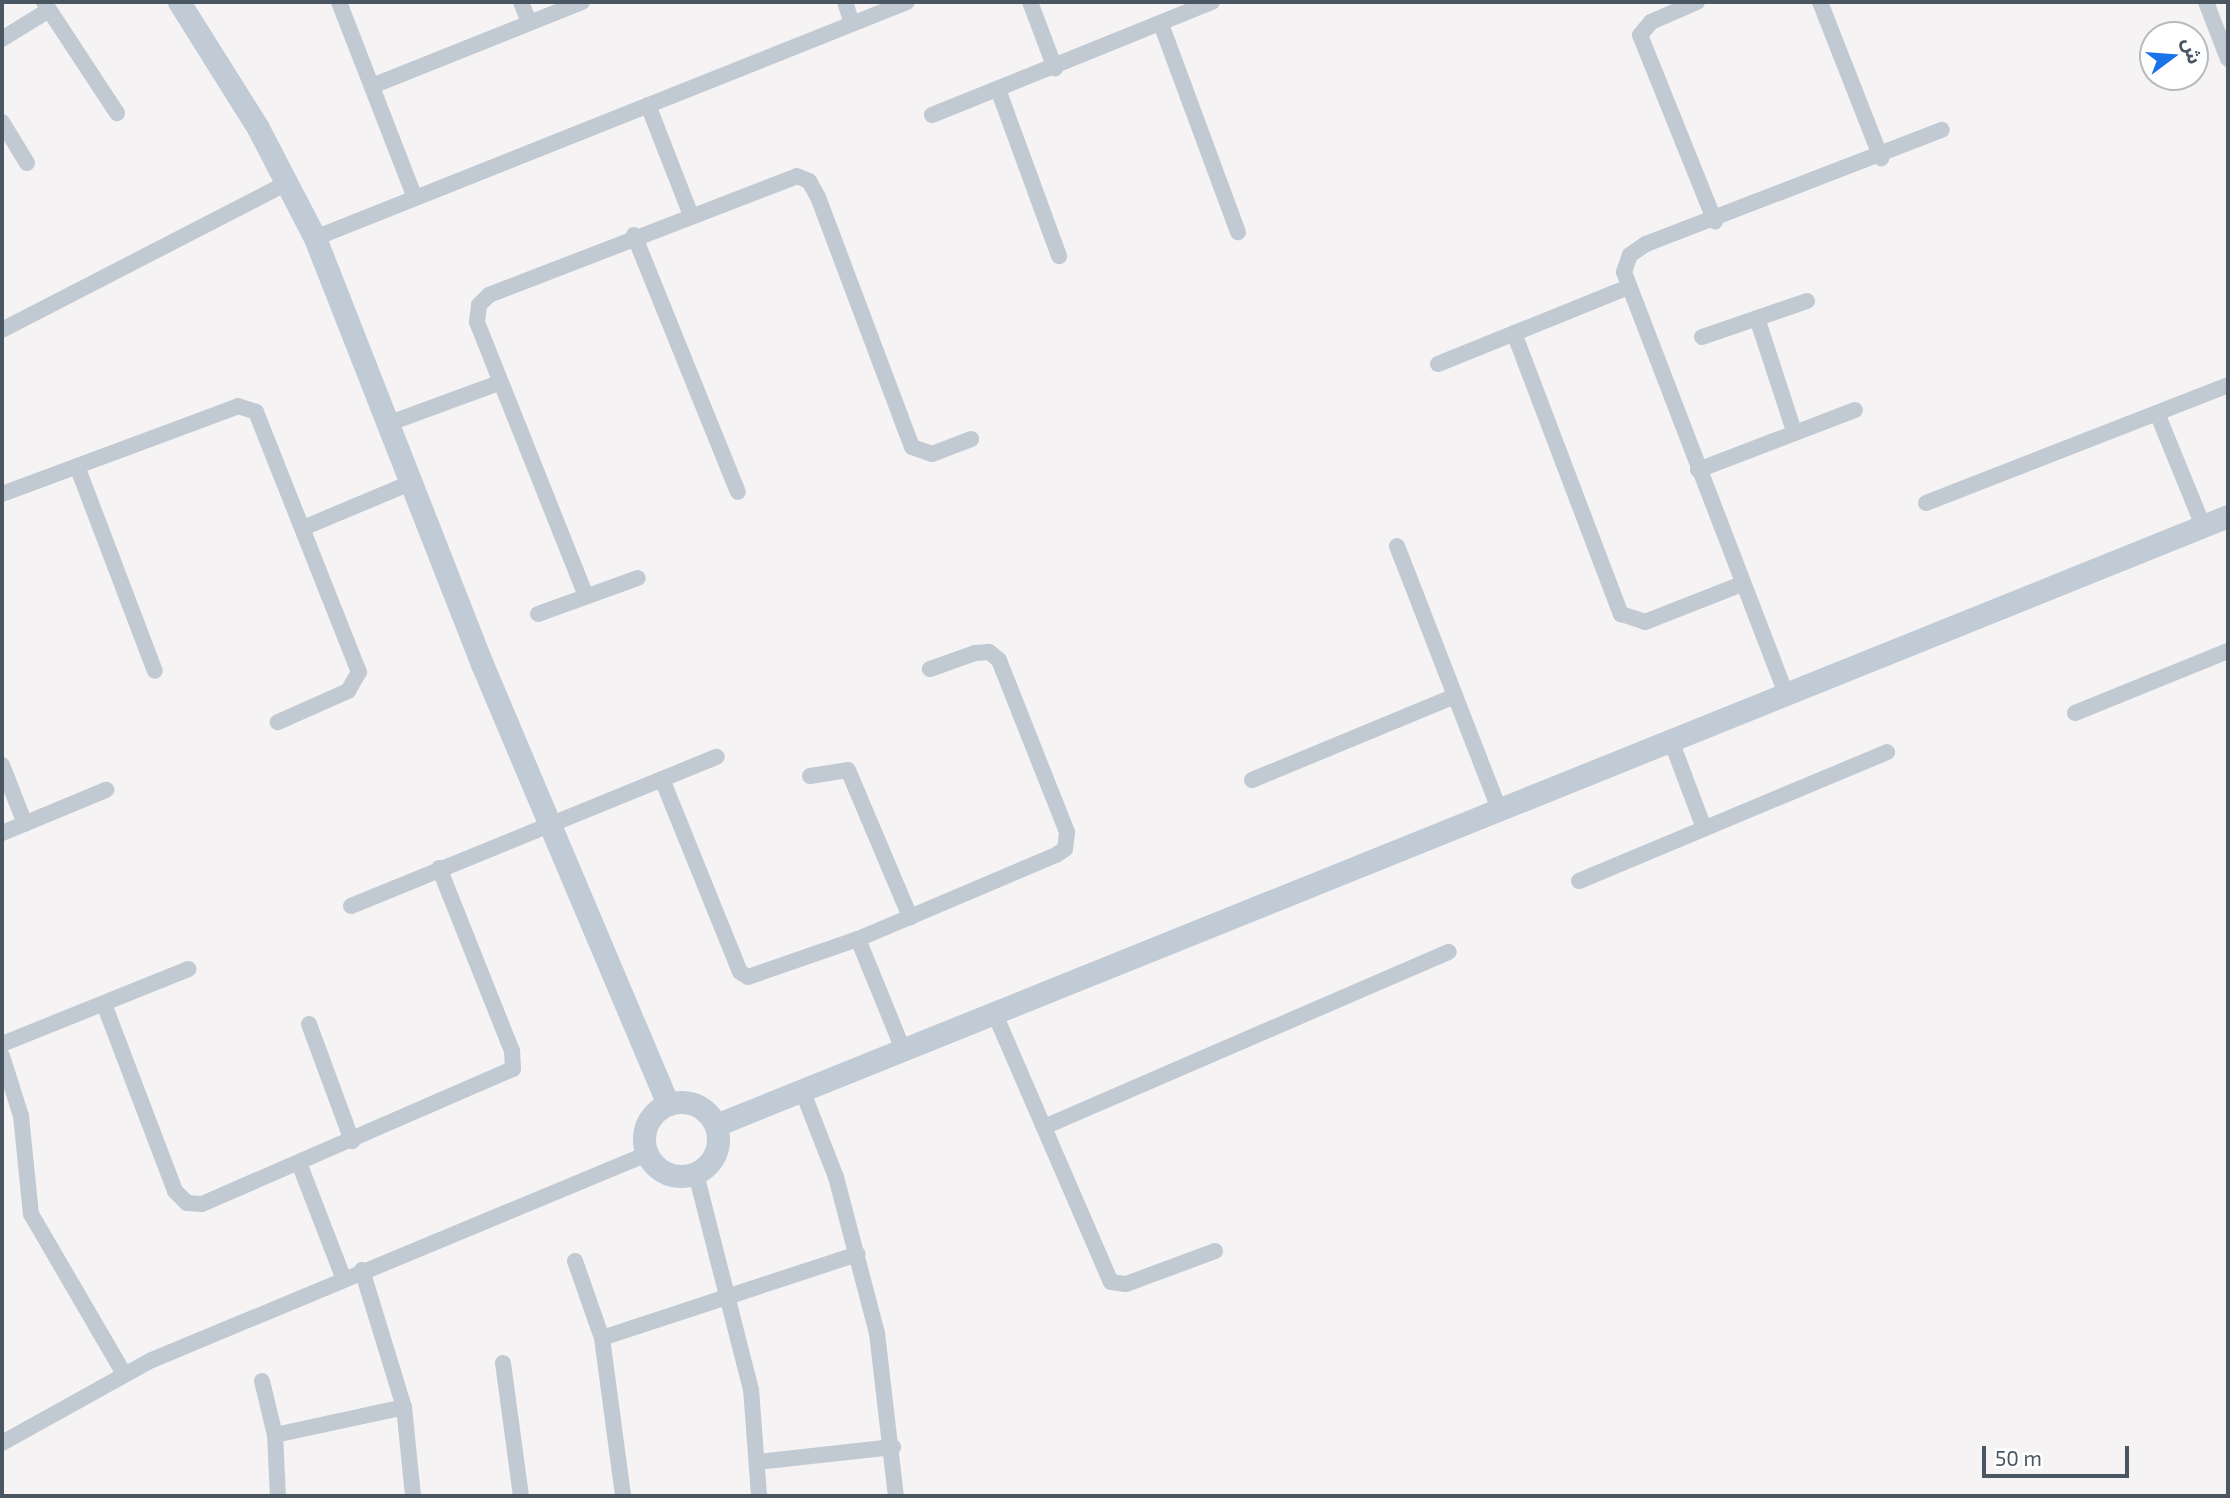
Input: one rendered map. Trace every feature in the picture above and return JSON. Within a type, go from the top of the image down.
[{"type":"main road","points":[[179,2],[289,182],[315,238],[410,483],[668,1104]]},
{"type":"main road","points":[[716,1125],[1498,806],[1786,694],[2228,516]]},
{"type":"main road","points":[[668,1104],[701,1107],[716,1125],[713,1158],[696,1174],[667,1174],[647,1154],[650,1119],[668,1104]]},
{"type":"street","points":[[339,2],[415,198]]},
{"type":"street","points":[[521,2],[529,22]]},
{"type":"street","points":[[372,86],[582,2]]},
{"type":"street","points":[[845,2],[852,23]]},
{"type":"street","points":[[315,238],[906,2]]},
{"type":"street","points":[[1030,2],[1055,68]]},
{"type":"street","points":[[932,115],[999,92],[1212,2]]},
{"type":"street","points":[[1697,2],[1651,22],[1640,35],[1714,222]]},
{"type":"street","points":[[1820,2],[1881,158]]},
{"type":"street","points":[[2206,2],[2228,59]]},
{"type":"street","points":[[2,39],[46,6],[117,114]]},
{"type":"street","points":[[1161,24],[1238,232]]},
{"type":"street","points":[[999,92],[1059,256]]},
{"type":"street","points":[[648,105],[690,213]]},
{"type":"street","points":[[2,122],[27,163]]},
{"type":"street","points":[[1786,694],[1626,288],[1630,255],[1881,158],[1942,130]]},
{"type":"street","points":[[586,596],[499,383],[477,322],[479,305],[489,295],[634,235],[779,179],[809,181],[912,447],[932,454],[971,439]]},
{"type":"street","points":[[2,330],[289,182]]},
{"type":"street","points":[[634,235],[738,492]]},
{"type":"street","points":[[1438,364],[1626,288]]},
{"type":"street","points":[[1702,337],[1807,301]]},
{"type":"street","points":[[1757,318],[1794,431]]},
{"type":"street","points":[[1514,333],[1621,614],[1645,622],[1742,584]]},
{"type":"street","points":[[387,424],[499,383]]},
{"type":"street","points":[[1926,503],[2228,385]]},
{"type":"street","points":[[2,494],[248,406],[303,528],[359,680],[348,691],[278,722]]},
{"type":"street","points":[[1698,470],[1794,431],[1855,410]]},
{"type":"street","points":[[2157,413],[2203,526]]},
{"type":"street","points":[[77,466],[155,671]]},
{"type":"street","points":[[303,528],[410,483]]},
{"type":"street","points":[[1397,546],[1498,806]]},
{"type":"street","points":[[538,614],[638,578]]},
{"type":"street","points":[[662,779],[740,972],[757,977],[910,918],[1056,855],[1068,841],[999,660],[989,652],[975,653],[930,669]]},
{"type":"street","points":[[2075,713],[2228,652]]},
{"type":"street","points":[[1252,780],[1455,696]]},
{"type":"street","points":[[1670,738],[1704,828]]},
{"type":"street","points":[[1579,881],[1887,752]]},
{"type":"street","points":[[351,906],[717,757]]},
{"type":"street","points":[[2,765],[25,824]]},
{"type":"street","points":[[810,776],[849,770],[910,918]]},
{"type":"street","points":[[2,833],[106,790]]},
{"type":"street","points":[[104,1004],[175,1191],[187,1203],[202,1204],[513,1069],[512,1051],[439,868]]},
{"type":"street","points":[[858,939],[903,1049]]},
{"type":"street","points":[[1044,1127],[1449,952]]},
{"type":"street","points":[[2,1044],[189,969]]},
{"type":"street","points":[[994,1012],[1111,1282],[1126,1284],[1214,1251]]},
{"type":"street","points":[[309,1024],[352,1141]]},
{"type":"street","points":[[2,1056],[23,1124],[31,1214],[124,1374]]},
{"type":"street","points":[[802,1090],[858,1254],[887,1388],[895,1496]]},
{"type":"street","points":[[2,1443],[124,1374],[343,1277],[647,1154]]},
{"type":"street","points":[[299,1163],[343,1277]]},
{"type":"street","points":[[696,1174],[751,1389],[759,1496]]},
{"type":"street","points":[[602,1338],[858,1254]]},
{"type":"street","points":[[575,1261],[602,1338],[623,1496]]},
{"type":"street","points":[[362,1270],[404,1407],[413,1496]]},
{"type":"street","points":[[503,1363],[521,1496]]},
{"type":"street","points":[[262,1381],[275,1436],[278,1496]]},
{"type":"street","points":[[275,1436],[404,1407]]},
{"type":"street","points":[[757,1462],[893,1447]]}]
